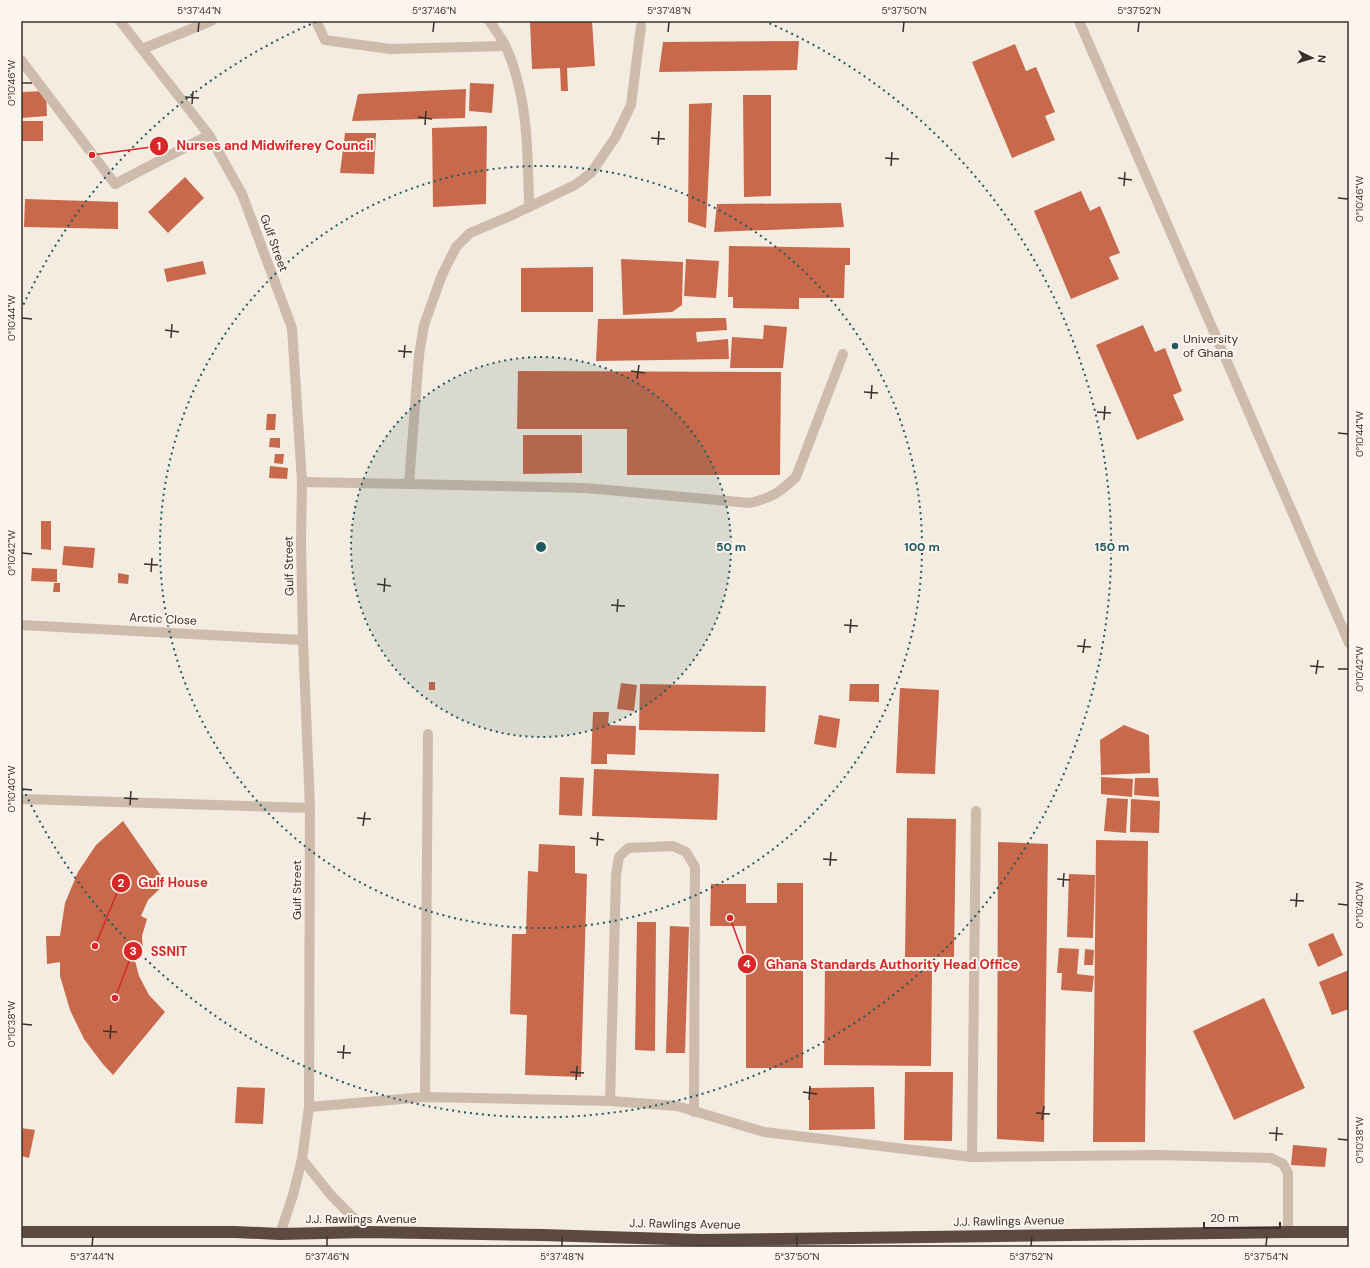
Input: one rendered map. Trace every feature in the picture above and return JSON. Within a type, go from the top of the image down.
[{"type":"highway","name":"J.J. Rawlings Avenue","points":[[21,1232],[228,1232],[280,1234],[367,1232],[543,1235],[788,1243],[1349,1232]]},
{"type":"street","name":"Gulf Street","points":[[120,21],[209,135],[242,194],[292,328],[302,482],[301,542],[303,640],[310,808],[309,1107],[302,1159],[293,1195],[280,1234]]},
{"type":"street","points":[[142,49],[211,21]]},
{"type":"street","points":[[316,21],[325,40],[390,49],[505,46]]},
{"type":"street","points":[[488,21],[491,23],[505,46],[518,80],[525,117],[529,207]]},
{"type":"street","points":[[1079,21],[1349,643]]},
{"type":"street","points":[[409,484],[419,355],[424,325],[442,275],[456,248],[470,233],[575,185],[591,173],[615,138],[631,105],[641,26]]},
{"type":"street","points":[[21,60],[115,184],[209,135]]},
{"type":"street","points":[[302,482],[586,488],[750,503],[766,499],[780,492],[796,477],[844,354]]},
{"type":"street","name":"Arctic Close","points":[[21,625],[303,640]]},
{"type":"street","points":[[425,1097],[428,734]]},
{"type":"street","points":[[21,799],[310,808]]},
{"type":"street","points":[[972,1157],[976,811]]},
{"type":"street","points":[[610,1101],[616,874],[619,857],[628,848],[673,846],[686,852],[695,867],[694,1112]]},
{"type":"street","points":[[309,1107],[425,1097],[610,1101],[676,1106],[764,1132],[972,1157],[1158,1155],[1271,1158],[1284,1164],[1288,1173],[1288,1232]]},
{"type":"street","points":[[302,1159],[330,1194],[367,1232]]},
{"type":"building","points":[[530,21],[592,21],[595,66],[567,68],[568,91],[561,91],[560,68],[532,69]]},
{"type":"building","points":[[799,41],[797,70],[659,72],[663,42]]},
{"type":"building","points":[[1015,44],[1026,71],[1036,67],[1055,112],[1045,116],[1055,140],[1012,158],[972,62]]},
{"type":"building","points":[[470,83],[494,84],[492,113],[469,111]]},
{"type":"building","points":[[466,89],[465,118],[352,121],[358,94]]},
{"type":"building","points":[[46,91],[47,116],[21,118],[21,92]]},
{"type":"building","points":[[743,95],[771,95],[771,196],[744,197]]},
{"type":"building","points":[[712,103],[706,228],[688,222],[689,104]]},
{"type":"building","points":[[21,121],[43,121],[43,141],[21,141]]},
{"type":"building","points":[[487,126],[486,204],[433,207],[432,128]]},
{"type":"building","points":[[345,133],[376,133],[374,174],[340,173]]},
{"type":"building","points":[[185,177],[204,198],[168,233],[148,212]]},
{"type":"building","points":[[1081,191],[1090,211],[1100,206],[1120,253],[1109,257],[1119,279],[1071,299],[1034,211]]},
{"type":"building","points":[[25,199],[118,202],[118,229],[24,227]]},
{"type":"building","points":[[841,203],[844,227],[714,232],[717,204]]},
{"type":"building","points":[[729,246],[850,248],[850,265],[845,265],[844,298],[799,298],[799,309],[733,308],[733,297],[728,297]]},
{"type":"building","points":[[621,259],[683,262],[682,305],[672,312],[623,315]]},
{"type":"building","points":[[686,259],[719,261],[716,298],[684,296]]},
{"type":"building","points":[[203,261],[206,274],[167,282],[164,269]]},
{"type":"building","points":[[593,267],[593,312],[521,312],[521,268]]},
{"type":"building","points":[[726,318],[727,330],[696,332],[697,342],[728,339],[729,359],[596,361],[598,319]]},
{"type":"building","points":[[764,325],[787,327],[783,368],[730,368],[732,337],[763,339]]},
{"type":"building","points":[[1143,325],[1155,352],[1165,348],[1182,391],[1173,395],[1184,420],[1137,440],[1096,345]]},
{"type":"building","points":[[518,371],[781,372],[780,475],[627,475],[627,429],[517,429]]},
{"type":"building","points":[[267,414],[276,414],[275,430],[266,430]]},
{"type":"building","points":[[523,435],[582,435],[582,473],[523,474]]},
{"type":"building","points":[[270,438],[280,438],[280,448],[269,447]]},
{"type":"building","points":[[275,454],[284,454],[283,464],[274,463]]},
{"type":"building","points":[[270,466],[288,468],[287,479],[269,478]]},
{"type":"building","points":[[41,521],[51,521],[51,550],[41,549]]},
{"type":"building","points":[[64,546],[95,548],[93,568],[62,565]]},
{"type":"building","points":[[32,568],[57,569],[57,582],[31,581]]},
{"type":"building","points":[[118,573],[129,575],[128,584],[118,583]]},
{"type":"building","points":[[54,583],[60,583],[60,592],[53,592]]},
{"type":"building","points":[[429,682],[435,682],[435,690],[429,690]]},
{"type":"building","points":[[621,683],[637,685],[634,711],[617,709]]},
{"type":"building","points":[[640,684],[766,686],[765,732],[639,730]]},
{"type":"building","points":[[850,684],[879,684],[879,702],[849,701]]},
{"type":"building","points":[[900,688],[939,690],[935,774],[896,773]]},
{"type":"building","points":[[593,712],[609,712],[608,725],[636,726],[635,755],[607,754],[607,764],[591,764]]},
{"type":"building","points":[[819,715],[840,719],[836,748],[814,744]]},
{"type":"building","points":[[1124,725],[1149,735],[1150,773],[1101,775],[1100,740]]},
{"type":"building","points":[[594,769],[719,774],[717,820],[592,816]]},
{"type":"building","points":[[560,777],[584,778],[582,816],[559,815]]},
{"type":"building","points":[[1101,777],[1133,779],[1132,797],[1101,794]]},
{"type":"building","points":[[1135,778],[1158,778],[1159,797],[1134,795]]},
{"type":"building","points":[[1107,798],[1128,799],[1126,833],[1104,831]]},
{"type":"building","points":[[1131,799],[1160,801],[1159,833],[1130,832]]},
{"type":"building","points":[[907,818],[956,819],[954,957],[905,957]]},
{"type":"building","points":[[123,821],[166,883],[148,900],[141,916],[147,919],[142,936],[143,956],[134,957],[139,976],[149,995],[165,1012],[113,1075],[84,1039],[70,1010],[60,976],[60,962],[47,964],[46,936],[60,936],[65,903],[78,872],[96,845]]},
{"type":"building","points":[[1096,840],[1148,841],[1145,1142],[1093,1142]]},
{"type":"building","points":[[998,842],[1048,844],[1044,1142],[997,1139]]},
{"type":"building","points":[[539,844],[575,846],[575,873],[587,874],[581,1077],[525,1075],[527,1015],[510,1014],[512,934],[526,934],[528,871],[538,872]]},
{"type":"building","points":[[1069,874],[1095,875],[1093,938],[1067,937]]},
{"type":"building","points":[[777,883],[803,883],[803,1068],[746,1068],[746,926],[710,926],[711,884],[746,884],[746,903],[777,903]]},
{"type":"building","points":[[637,922],[656,922],[655,1051],[635,1050]]},
{"type":"building","points":[[670,926],[689,927],[685,1053],[666,1053]]},
{"type":"building","points":[[1333,933],[1343,955],[1318,967],[1308,944]]},
{"type":"building","points":[[1059,948],[1079,949],[1077,974],[1094,976],[1092,992],[1061,990],[1062,973],[1057,973]]},
{"type":"building","points":[[1085,949],[1094,950],[1093,965],[1084,965]]},
{"type":"building","points":[[825,969],[932,970],[931,1066],[824,1065]]},
{"type":"building","points":[[1349,970],[1349,1009],[1332,1015],[1319,982]]},
{"type":"building","points":[[1264,998],[1305,1088],[1234,1120],[1193,1031]]},
{"type":"building","points":[[905,1072],[953,1072],[952,1141],[904,1140]]},
{"type":"building","points":[[237,1087],[265,1088],[263,1124],[235,1123]]},
{"type":"building","points":[[874,1087],[875,1129],[809,1130],[809,1088]]},
{"type":"building","points":[[21,1128],[35,1130],[29,1158],[21,1156]]},
{"type":"building","points":[[1293,1145],[1327,1148],[1325,1167],[1291,1165]]},
{"type":"place","name":"Nurses and Midwiferey Council","points":[[92,155]]},
{"type":"place","name":"University of Ghana","points":[[1175,346]]},
{"type":"place","name":"Ghana Standards Authority Head Office","points":[[730,918]]},
{"type":"place","name":"Gulf House","points":[[95,946]]},
{"type":"place","name":"SSNIT","points":[[115,998]]}]
